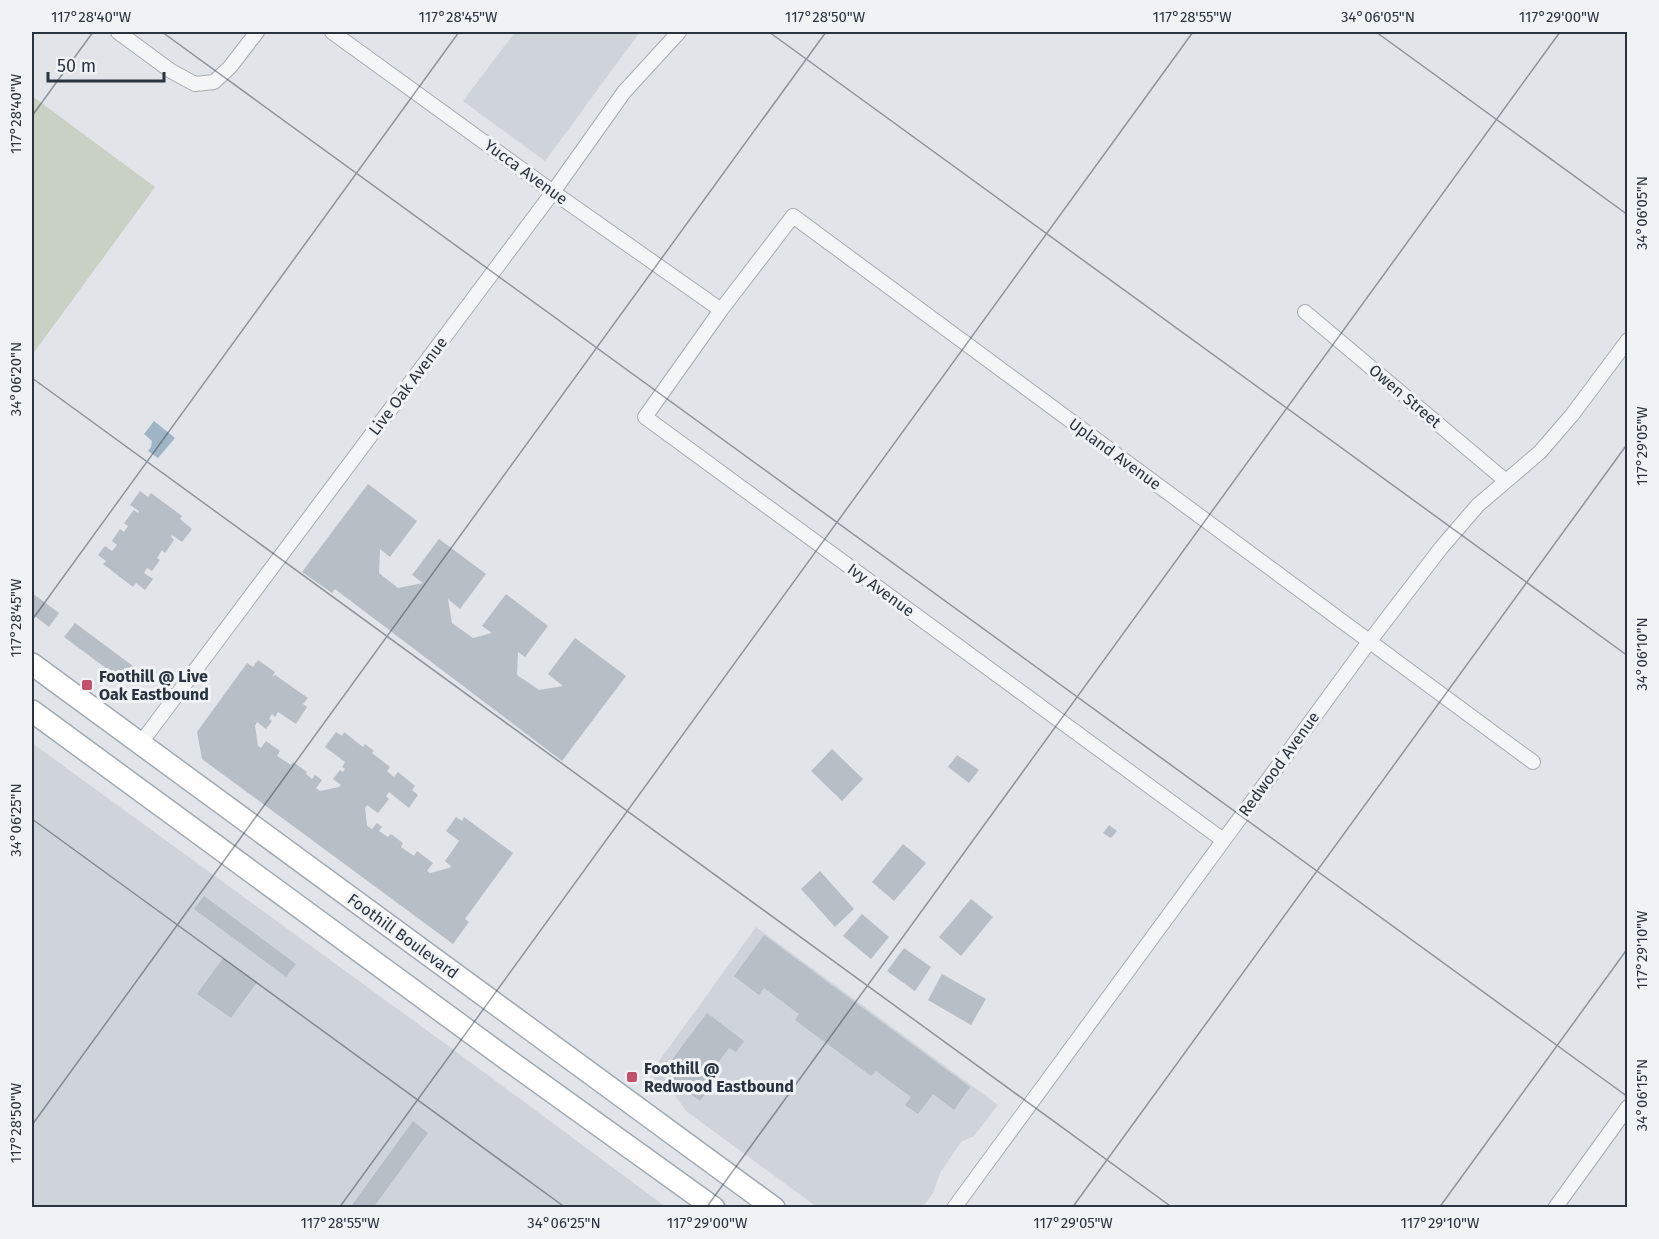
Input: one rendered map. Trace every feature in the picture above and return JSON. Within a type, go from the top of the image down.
[{"type":"main road","name":"Foothill Boulevard","points":[[32,664],[774,1208]]},
{"type":"main road","points":[[32,711],[714,1208]]},
{"type":"street","points":[[118,32],[171,71],[195,84],[214,82],[230,67],[257,32]]},
{"type":"street","name":"Yucca Avenue","points":[[332,32],[721,310]]},
{"type":"street","name":"Live Oak Avenue","points":[[140,744],[553,192],[624,92],[679,32]]},
{"type":"street","name":"Upland Avenue","points":[[721,310],[793,216],[1533,762]]},
{"type":"street","name":"Ivy Avenue","points":[[721,310],[645,417],[1223,840]]},
{"type":"street","name":"Owen Street","points":[[1305,312],[1506,481]]},
{"type":"street","name":"Redwood Avenue","points":[[954,1208],[1369,642],[1441,548],[1478,505],[1540,452],[1572,415],[1628,340]]},
{"type":"street","points":[[1555,1208],[1628,1107]]},
{"type":"shaded area","points":[[515,32],[640,32],[545,161],[463,101]]},
{"type":"shaded area","points":[[32,743],[458,1053],[666,1207],[32,1207]]},
{"type":"shaded area","points":[[756,927],[998,1105],[974,1136],[961,1142],[940,1173],[933,1193],[923,1207],[817,1207],[686,1111],[672,1091],[649,1075]]},
{"type":"green space","points":[[32,96],[155,187],[32,355]]},
{"type":"water","points":[[154,421],[175,438],[158,458],[148,451],[152,441],[144,434]]},
{"type":"building","points":[[368,484],[417,521],[390,557],[380,549],[379,573],[398,588],[423,583],[412,575],[439,539],[486,574],[460,609],[448,599],[452,623],[473,638],[492,633],[482,626],[506,594],[548,626],[525,657],[518,652],[517,675],[539,690],[563,686],[548,674],[575,638],[626,676],[562,761],[335,589],[332,593],[302,572]]},
{"type":"building","points":[[140,491],[148,497],[151,493],[182,516],[180,519],[192,529],[182,542],[172,535],[174,540],[165,553],[162,550],[157,558],[160,560],[152,571],[147,568],[144,573],[153,579],[145,590],[136,583],[133,587],[103,564],[106,561],[98,555],[105,546],[112,551],[117,545],[112,541],[120,529],[124,532],[128,526],[124,523],[134,510],[138,513],[139,511],[130,505]]},
{"type":"building","points":[[32,593],[59,613],[49,627],[32,614]]},
{"type":"building","points":[[75,623],[137,669],[126,683],[64,637]]},
{"type":"building","points":[[258,660],[275,672],[272,677],[275,675],[308,698],[303,704],[307,707],[296,724],[278,712],[275,717],[272,714],[269,719],[272,721],[266,729],[257,722],[255,726],[258,746],[261,748],[266,741],[280,751],[277,756],[291,765],[293,762],[307,772],[306,774],[312,779],[315,775],[322,780],[316,788],[320,791],[341,785],[333,779],[340,770],[343,772],[345,769],[342,767],[345,762],[325,747],[336,732],[342,736],[344,732],[363,747],[365,744],[374,751],[372,753],[390,767],[387,771],[394,777],[398,772],[415,786],[412,790],[418,795],[409,808],[389,792],[386,796],[389,799],[378,813],[367,805],[365,808],[367,826],[372,829],[377,823],[382,827],[379,831],[388,837],[391,834],[403,843],[401,847],[414,856],[417,851],[433,863],[427,871],[430,873],[451,866],[445,861],[459,841],[446,831],[456,817],[462,821],[464,817],[513,853],[465,919],[469,922],[453,944],[202,759],[197,732],[247,663],[253,667]]},
{"type":"building","points":[[832,749],[863,779],[842,801],[811,771]]},
{"type":"building","points":[[957,755],[979,770],[969,783],[948,767]]},
{"type":"building","points":[[1109,825],[1117,831],[1111,838],[1103,833]]},
{"type":"building","points":[[903,844],[926,863],[894,901],[872,882]]},
{"type":"building","points":[[820,871],[854,909],[835,927],[801,889]]},
{"type":"building","points":[[204,896],[296,964],[286,977],[194,909]]},
{"type":"building","points":[[971,899],[993,917],[961,956],[939,937]]},
{"type":"building","points":[[862,914],[889,937],[871,959],[843,936]]},
{"type":"building","points":[[764,935],[970,1087],[954,1110],[933,1094],[918,1114],[905,1105],[911,1097],[876,1071],[871,1076],[795,1020],[799,1014],[764,988],[759,995],[734,976]]},
{"type":"building","points":[[904,948],[931,967],[915,991],[887,971]]},
{"type":"building","points":[[223,958],[257,982],[231,1018],[197,994]]},
{"type":"building","points":[[942,974],[986,999],[971,1025],[928,1000]]},
{"type":"building","points":[[707,1013],[744,1041],[736,1052],[729,1048],[703,1083],[710,1088],[700,1101],[662,1073]]},
{"type":"building","points":[[413,1121],[428,1133],[373,1208],[356,1208],[352,1205]]},
{"type":"place","name":"Foothill @ Live Oak Eastbound","points":[[87,685]]},
{"type":"place","name":"Foothill @ Redwood Eastbound","points":[[632,1077]]}]
